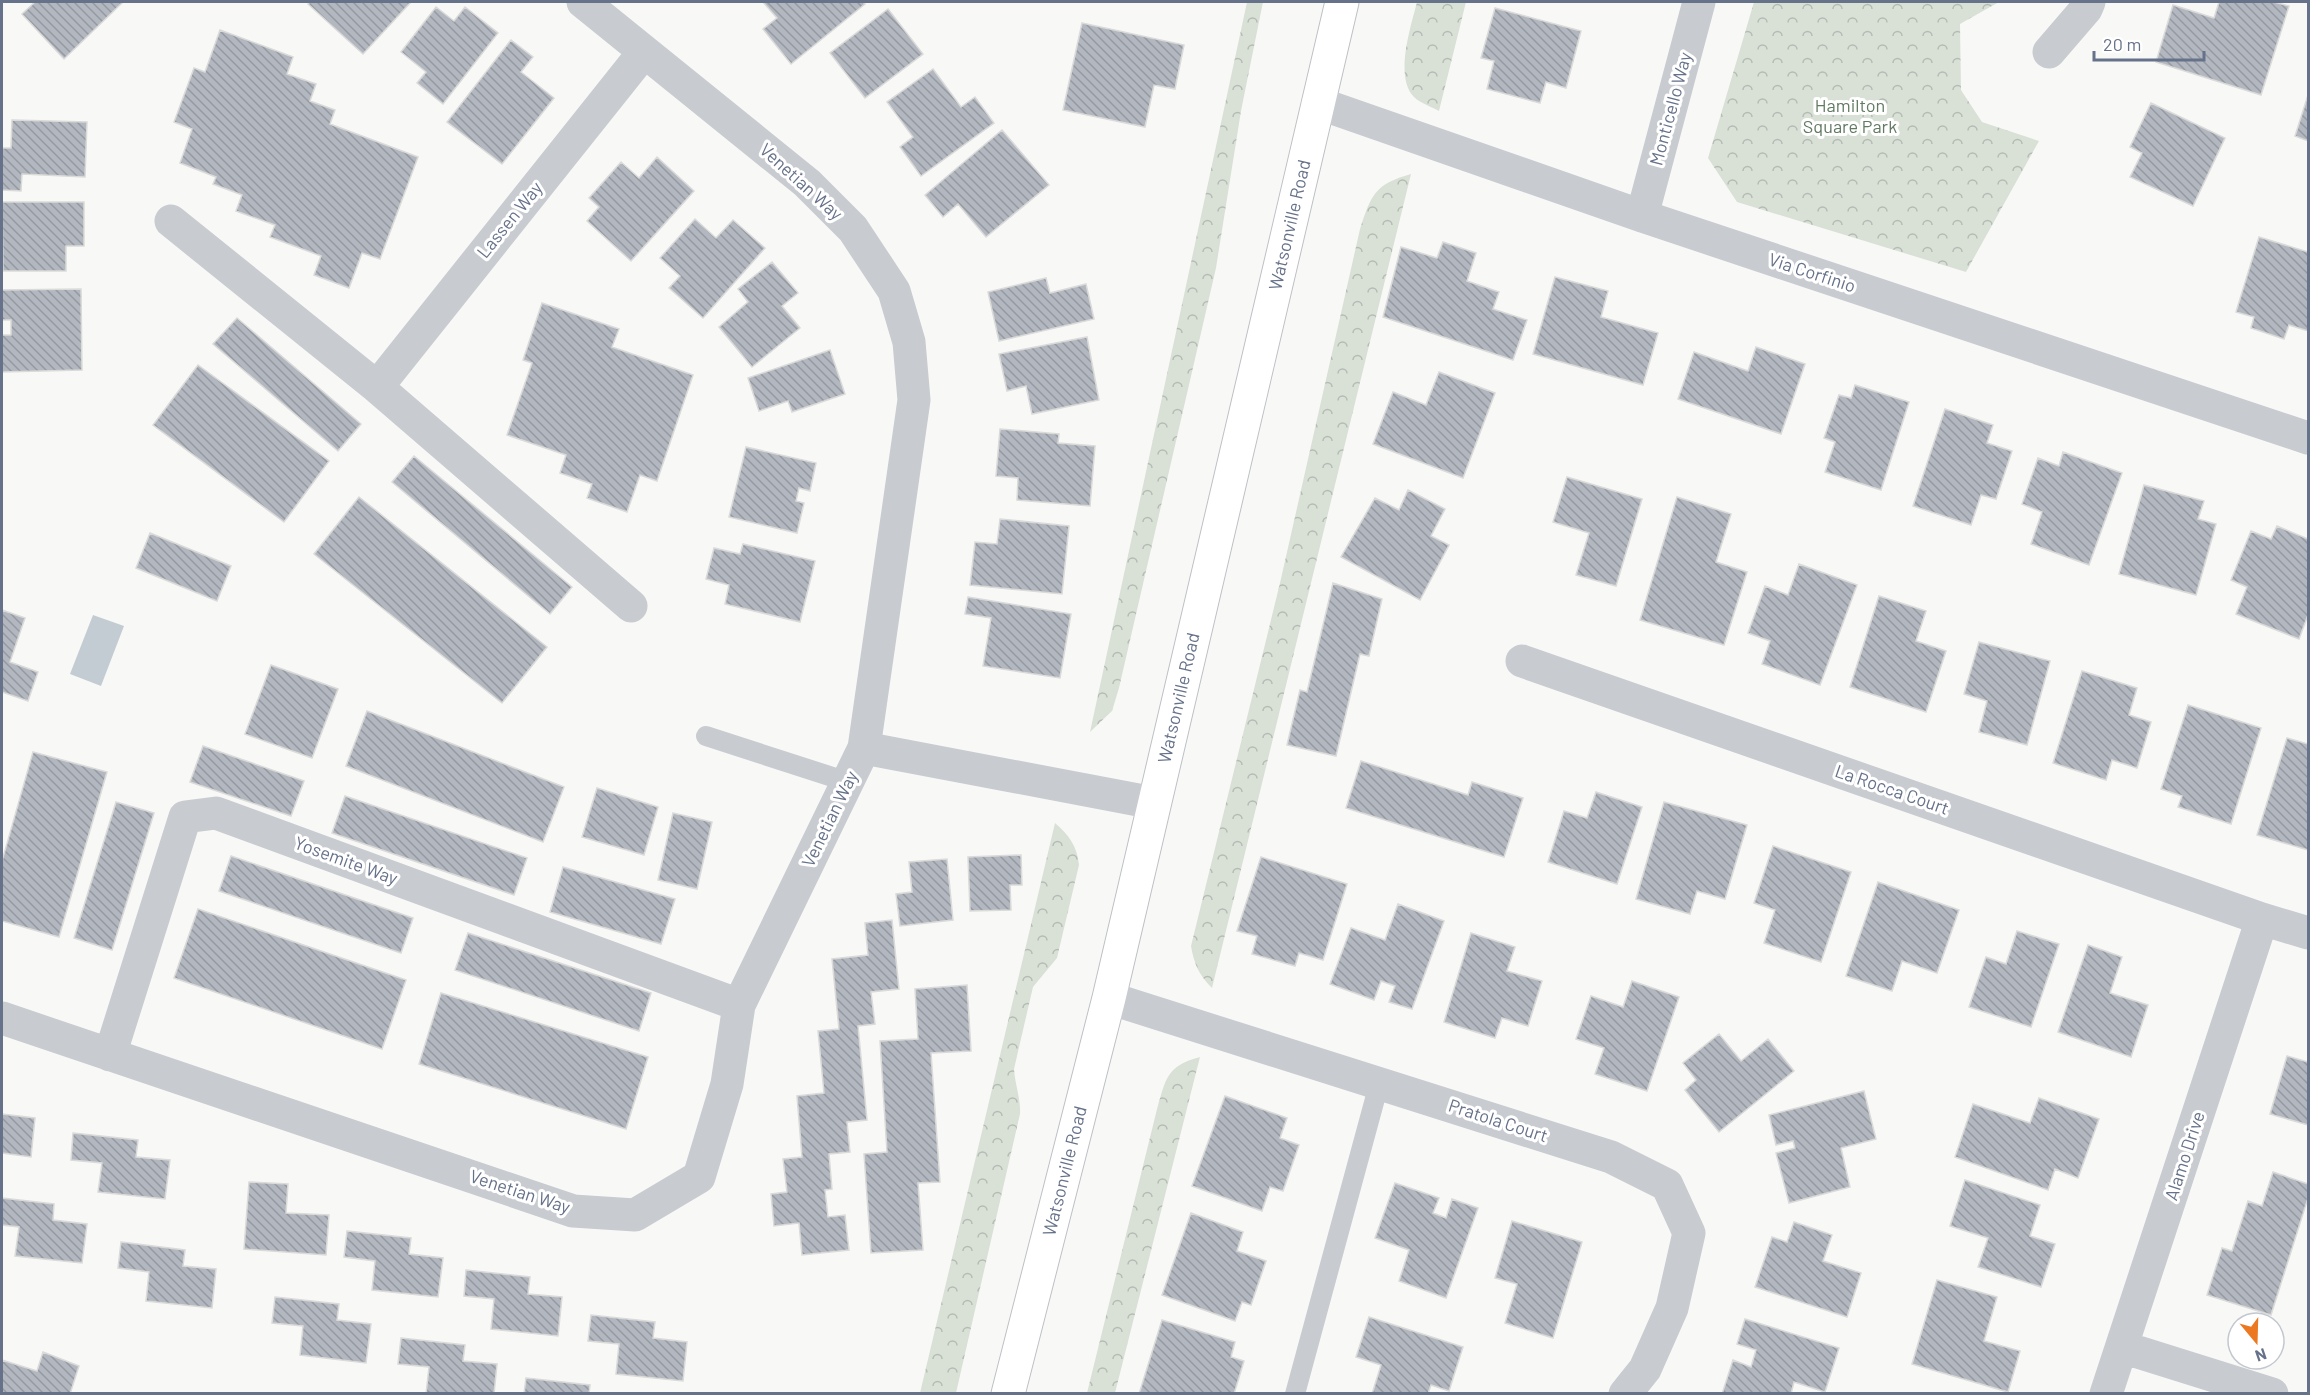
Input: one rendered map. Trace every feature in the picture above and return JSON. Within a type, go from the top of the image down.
[{"type":"main road","name":"Watsonville Road","points":[[1008,1394],[1108,998],[1342,2]]},
{"type":"street","name":"Venetian Way","points":[[2,1018],[573,1211],[635,1215],[699,1177],[727,1084],[739,1005],[864,748],[914,400],[909,342],[894,291],[853,229],[807,183],[583,2]]},
{"type":"street","name":"Monticello Way","points":[[1642,216],[1699,2]]},
{"type":"street","points":[[2049,52],[2086,9],[2089,2]]},
{"type":"street","name":"Lassen Way","points":[[377,387],[644,52]]},
{"type":"street","name":"Via Corfinio","points":[[1318,103],[1642,216],[2308,438]]},
{"type":"street","points":[[171,221],[377,387],[631,606]]},
{"type":"street","name":"La Rocca Court","points":[[1522,661],[2262,919],[2308,933]]},
{"type":"street","name":"Venetian Way","points":[[864,748],[1154,803]]},
{"type":"street","name":"Yosemite Way","points":[[110,1055],[185,817],[216,813],[739,1005]]},
{"type":"street","name":"Alamo Drive","points":[[2106,1394],[2262,919]]},
{"type":"street","name":"Pratola Court","points":[[1108,998],[1611,1157],[1667,1185],[1689,1233],[1672,1308],[1645,1369],[1625,1394]]},
{"type":"street","points":[[2122,1347],[2272,1394]]},
{"type":"lane","points":[[706,736],[848,782]]},
{"type":"lane","points":[[1295,1394],[1379,1084]]},
{"type":"green space","points":[[1247,2],[1263,2],[1241,111],[1216,268],[1119,688],[1112,711],[1090,732]]},
{"type":"green space","points":[[1417,2],[1466,2],[1439,111],[1414,97],[1405,77],[1408,37]]},
{"type":"green space","name":"Hamilton Square Park","points":[[1754,2],[1999,2],[1960,24],[1961,90],[1982,122],[2039,141],[1966,272],[1737,202],[1708,158]]},
{"type":"green space","points":[[1411,174],[1212,988],[1198,969],[1191,946],[1280,583],[1360,229],[1371,199],[1376,192],[1389,182]]},
{"type":"green space","points":[[1055,823],[1072,841],[1079,865],[1057,958],[1033,987],[1014,1069],[1020,1114],[956,1393],[920,1393]]},
{"type":"green space","points":[[1200,1057],[1115,1393],[1087,1393],[1163,1089],[1174,1069]]},
{"type":"shaded area","points":[[93,615],[124,626],[101,686],[70,674]]},
{"type":"building","points":[[35,2],[123,2],[64,59],[22,14]]},
{"type":"building","points":[[310,2],[411,2],[363,54],[308,4]]},
{"type":"building","points":[[763,2],[863,2],[865,4],[791,64],[763,29],[777,18]]},
{"type":"building","points":[[2219,2],[2274,2],[2289,6],[2261,95],[2156,62],[2173,5],[2214,18]]},
{"type":"building","points":[[436,7],[454,21],[465,7],[498,33],[443,104],[417,83],[426,72],[401,52]]},
{"type":"building","points":[[1495,8],[1581,31],[1566,88],[1546,82],[1540,103],[1487,89],[1494,61],[1481,58]]},
{"type":"building","points":[[888,9],[923,54],[865,98],[830,53]]},
{"type":"building","points":[[1082,23],[1184,45],[1175,89],[1154,85],[1145,127],[1063,110]]},
{"type":"building","points":[[220,30],[293,57],[287,74],[316,84],[310,101],[335,110],[330,124],[418,157],[380,259],[362,253],[349,288],[314,275],[321,256],[270,237],[275,225],[236,211],[242,195],[213,184],[216,177],[180,163],[192,129],[174,122],[194,68],[205,72]]},
{"type":"building","points":[[511,40],[533,57],[521,72],[554,98],[502,164],[447,122]]},
{"type":"building","points":[[933,69],[961,107],[975,97],[994,123],[921,176],[900,147],[913,137],[887,102]]},
{"type":"building","points":[[2308,95],[2308,141],[2295,136]]},
{"type":"building","points":[[2151,103],[2225,138],[2193,206],[2130,177],[2142,153],[2130,147]]},
{"type":"building","points":[[12,120],[87,122],[85,177],[22,174],[21,191],[2,190],[2,148],[11,148]]},
{"type":"building","points":[[1002,130],[1049,185],[986,237],[958,204],[943,217],[925,195]]},
{"type":"building","points":[[657,157],[694,191],[631,261],[587,221],[599,207],[589,198],[621,162],[639,178]]},
{"type":"building","points":[[2,202],[84,202],[84,246],[66,246],[66,271],[3,271]]},
{"type":"building","points":[[695,219],[716,238],[733,220],[765,248],[703,318],[669,288],[680,276],[660,258]]},
{"type":"building","points":[[2259,237],[2308,252],[2308,331],[2289,325],[2284,339],[2251,328],[2254,317],[2236,312]]},
{"type":"building","points":[[1443,242],[1476,253],[1467,281],[1499,292],[1493,309],[1527,320],[1513,360],[1383,317],[1401,247],[1437,258]]},
{"type":"building","points":[[772,262],[798,293],[782,306],[800,328],[752,367],[719,327],[748,302],[738,289]]},
{"type":"building","points":[[1555,277],[1608,291],[1601,317],[1658,333],[1643,385],[1533,354]]},
{"type":"building","points":[[1046,278],[1050,293],[1086,284],[1094,319],[999,341],[988,292]]},
{"type":"building","points":[[81,289],[82,370],[2,372],[2,335],[11,335],[11,320],[2,320],[2,290]]},
{"type":"building","points":[[542,303],[619,329],[612,347],[693,375],[657,481],[640,475],[627,512],[587,498],[592,484],[560,473],[566,455],[507,435],[532,363],[523,360]]},
{"type":"building","points":[[237,318],[361,424],[338,451],[213,344]]},
{"type":"building","points":[[1087,337],[1099,400],[1032,414],[1026,386],[1007,391],[999,354]]},
{"type":"building","points":[[1756,347],[1805,364],[1781,434],[1678,399],[1694,352],[1748,371]]},
{"type":"building","points":[[830,350],[845,394],[792,412],[788,401],[759,411],[748,378]]},
{"type":"building","points":[[198,365],[329,461],[284,522],[153,425]]},
{"type":"building","points":[[1439,372],[1495,393],[1463,478],[1373,444],[1393,392],[1426,405]]},
{"type":"building","points":[[1855,385],[1909,402],[1881,490],[1825,472],[1835,442],[1824,438],[1839,395],[1851,398]]},
{"type":"building","points":[[1945,409],[1993,425],[1987,443],[2012,451],[1996,499],[1981,495],[1971,525],[1913,506]]},
{"type":"building","points":[[1000,429],[1059,434],[1058,443],[1095,446],[1090,506],[1017,500],[1018,478],[996,476]]},
{"type":"building","points":[[746,447],[816,463],[810,491],[799,488],[796,501],[804,503],[797,533],[729,517]]},
{"type":"building","points":[[2063,452],[2122,473],[2089,565],[2031,544],[2042,512],[2022,504],[2038,458],[2059,466]]},
{"type":"building","points":[[414,456],[572,587],[550,614],[392,482]]},
{"type":"building","points":[[1567,477],[1642,499],[1616,586],[1576,575],[1589,533],[1553,522]]},
{"type":"building","points":[[2144,485],[2204,501],[2198,519],[2216,524],[2196,595],[2119,574]]},
{"type":"building","points":[[1408,490],[1445,509],[1431,536],[1449,545],[1420,600],[1341,557],[1375,498],[1399,510]]},
{"type":"building","points":[[359,497],[547,647],[502,703],[314,554]]},
{"type":"building","points":[[1677,497],[1731,514],[1716,562],[1747,572],[1724,645],[1640,620]]},
{"type":"building","points":[[1000,519],[1069,526],[1062,594],[970,585],[975,542],[997,544]]},
{"type":"building","points":[[2277,526],[2308,539],[2308,615],[2299,639],[2236,614],[2247,587],[2231,580],[2251,531],[2271,539]]},
{"type":"building","points":[[150,533],[231,566],[217,601],[136,568]]},
{"type":"building","points":[[743,544],[815,561],[800,622],[725,604],[729,585],[706,579],[714,548],[740,554]]},
{"type":"building","points":[[1799,564],[1857,585],[1820,685],[1762,664],[1770,641],[1748,633],[1765,586],[1788,595]]},
{"type":"building","points":[[1333,583],[1382,599],[1369,656],[1360,654],[1336,756],[1287,745],[1300,690],[1307,692]]},
{"type":"building","points":[[1879,596],[1926,611],[1916,641],[1946,651],[1926,712],[1850,687]]},
{"type":"building","points":[[968,597],[1071,614],[1060,678],[983,666],[991,618],[965,614]]},
{"type":"building","points":[[2,610],[25,618],[10,662],[38,672],[28,701],[2,692]]},
{"type":"building","points":[[1979,642],[2050,661],[2027,745],[1979,732],[1987,701],[1964,694]]},
{"type":"building","points":[[271,665],[338,689],[312,758],[245,734]]},
{"type":"building","points":[[2082,671],[2137,688],[2129,715],[2151,722],[2137,768],[2112,760],[2106,780],[2053,763]]},
{"type":"building","points":[[2188,705],[2261,728],[2231,824],[2178,807],[2182,796],[2161,789]]},
{"type":"building","points":[[367,711],[564,787],[543,842],[346,766]]},
{"type":"building","points":[[2287,738],[2308,744],[2308,850],[2257,835]]},
{"type":"building","points":[[203,746],[304,781],[291,816],[190,782]]},
{"type":"building","points":[[33,752],[107,772],[59,937],[2,921],[2,861]]},
{"type":"building","points":[[1361,761],[1468,795],[1472,782],[1523,798],[1504,857],[1346,808]]},
{"type":"building","points":[[597,788],[658,807],[644,855],[582,837]]},
{"type":"building","points":[[1596,792],[1642,807],[1617,884],[1548,862],[1564,811],[1587,818]]},
{"type":"building","points":[[345,796],[527,858],[514,895],[332,833]]},
{"type":"building","points":[[116,802],[154,813],[112,950],[74,938]]},
{"type":"building","points":[[1664,802],[1747,825],[1725,899],[1697,891],[1690,914],[1636,899]]},
{"type":"building","points":[[673,813],[712,822],[697,889],[658,880]]},
{"type":"building","points":[[1773,846],[1851,872],[1821,962],[1764,943],[1775,910],[1754,903]]},
{"type":"building","points":[[1021,855],[1022,885],[1010,885],[1011,910],[970,911],[968,857]]},
{"type":"building","points":[[231,856],[413,918],[401,953],[219,891]]},
{"type":"building","points":[[1261,857],[1347,884],[1323,960],[1299,953],[1295,966],[1252,954],[1257,936],[1237,931]]},
{"type":"building","points":[[947,859],[953,920],[900,926],[896,894],[912,892],[909,862]]},
{"type":"building","points":[[563,867],[675,899],[661,944],[550,912]]},
{"type":"building","points":[[1878,882],[1959,910],[1937,973],[1902,961],[1892,991],[1846,976]]},
{"type":"building","points":[[1398,904],[1444,921],[1412,1009],[1389,1002],[1395,986],[1381,981],[1374,1000],[1330,984],[1351,928],[1385,940]]},
{"type":"building","points":[[198,909],[406,980],[382,1049],[174,978]]},
{"type":"building","points":[[892,920],[899,989],[871,992],[875,1024],[858,1026],[867,1120],[847,1122],[850,1152],[829,1154],[832,1189],[825,1190],[828,1217],[845,1215],[849,1250],[802,1255],[799,1223],[774,1226],[771,1194],[787,1192],[783,1159],[802,1157],[797,1096],[824,1093],[818,1031],[839,1029],[832,959],[868,955],[865,923]]},
{"type":"building","points":[[2017,931],[2059,944],[2031,1027],[1969,1007],[1986,957],[2006,964]]},
{"type":"building","points":[[468,933],[651,993],[639,1031],[455,970]]},
{"type":"building","points":[[1471,933],[1515,947],[1507,971],[1542,981],[1528,1026],[1502,1018],[1495,1038],[1444,1022]]},
{"type":"building","points":[[2088,945],[2122,957],[2110,993],[2148,1005],[2131,1057],[2058,1032]]},
{"type":"building","points":[[1632,981],[1679,997],[1647,1091],[1595,1074],[1604,1048],[1576,1039],[1591,996],[1623,1007]]},
{"type":"building","points":[[967,985],[971,1051],[931,1053],[940,1182],[918,1183],[923,1250],[871,1253],[864,1154],[887,1152],[880,1041],[918,1039],[915,989]]},
{"type":"building","points":[[441,993],[648,1057],[626,1129],[419,1064]]},
{"type":"building","points":[[1719,1034],[1741,1061],[1768,1039],[1794,1071],[1719,1132],[1685,1090],[1696,1080],[1683,1063]]},
{"type":"building","points":[[2287,1056],[2308,1062],[2308,1125],[2270,1114]]},
{"type":"building","points":[[1864,1091],[1876,1139],[1841,1148],[1850,1187],[1789,1203],[1776,1153],[1795,1148],[1793,1141],[1776,1145],[1769,1115]]},
{"type":"building","points":[[1225,1096],[1287,1118],[1280,1138],[1299,1145],[1283,1191],[1270,1187],[1262,1211],[1192,1186]]},
{"type":"building","points":[[2039,1098],[2099,1119],[2078,1178],[2055,1169],[2048,1190],[1955,1157],[1973,1104],[2030,1123]]},
{"type":"building","points":[[2,1114],[35,1118],[31,1157],[2,1153]]},
{"type":"building","points":[[73,1133],[138,1140],[136,1157],[170,1160],[165,1199],[98,1192],[102,1163],[71,1160]]},
{"type":"building","points":[[2273,1172],[2308,1184],[2308,1198],[2272,1311],[2258,1311],[2207,1295],[2222,1248],[2232,1251],[2248,1201],[2262,1206]]},
{"type":"building","points":[[1965,1180],[2040,1205],[2030,1236],[2055,1244],[2041,1287],[1978,1267],[1988,1238],[1950,1226]]},
{"type":"building","points":[[249,1182],[288,1184],[286,1213],[329,1215],[326,1255],[244,1249]]},
{"type":"building","points":[[1395,1183],[1439,1198],[1433,1213],[1446,1218],[1452,1199],[1478,1208],[1446,1298],[1399,1281],[1409,1250],[1375,1238]]},
{"type":"building","points":[[2,1198],[54,1204],[53,1220],[87,1224],[82,1263],[15,1256],[19,1227],[2,1225]]},
{"type":"building","points":[[1191,1213],[1243,1232],[1237,1251],[1266,1261],[1251,1305],[1242,1302],[1235,1321],[1162,1295]]},
{"type":"building","points":[[1512,1221],[1582,1242],[1553,1338],[1505,1323],[1517,1284],[1495,1278]]},
{"type":"building","points":[[1794,1222],[1832,1235],[1823,1261],[1861,1273],[1847,1317],[1755,1287],[1772,1237],[1787,1242]]},
{"type":"building","points":[[347,1231],[411,1238],[409,1254],[443,1258],[438,1297],[372,1290],[375,1261],[344,1257]]},
{"type":"building","points":[[121,1242],[185,1250],[183,1266],[216,1269],[212,1308],[146,1301],[149,1272],[118,1268]]},
{"type":"building","points":[[466,1270],[530,1277],[528,1294],[562,1297],[558,1336],[491,1329],[494,1299],[464,1296]]},
{"type":"building","points":[[1937,1280],[1997,1297],[1984,1341],[2020,1351],[2008,1392],[1912,1364]]},
{"type":"building","points":[[275,1297],[339,1304],[337,1320],[371,1324],[366,1363],[300,1355],[303,1326],[272,1323]]},
{"type":"building","points":[[591,1315],[655,1322],[653,1338],[687,1342],[683,1381],[616,1374],[619,1344],[588,1341]]},
{"type":"building","points":[[1369,1317],[1463,1347],[1449,1391],[1431,1385],[1428,1394],[1372,1394],[1381,1365],[1356,1357]]},
{"type":"building","points":[[1745,1319],[1839,1348],[1825,1392],[1794,1382],[1791,1394],[1722,1394],[1733,1360],[1751,1367],[1756,1350],[1737,1344]]},
{"type":"building","points":[[1162,1320],[1235,1342],[1231,1357],[1244,1361],[1234,1394],[1139,1394]]},
{"type":"building","points":[[401,1338],[465,1345],[463,1361],[497,1364],[494,1394],[426,1394],[429,1367],[398,1364]]},
{"type":"building","points":[[43,1352],[79,1366],[70,1394],[2,1394],[2,1360],[37,1371]]},
{"type":"building","points":[[526,1378],[590,1385],[589,1394],[524,1394]]}]
